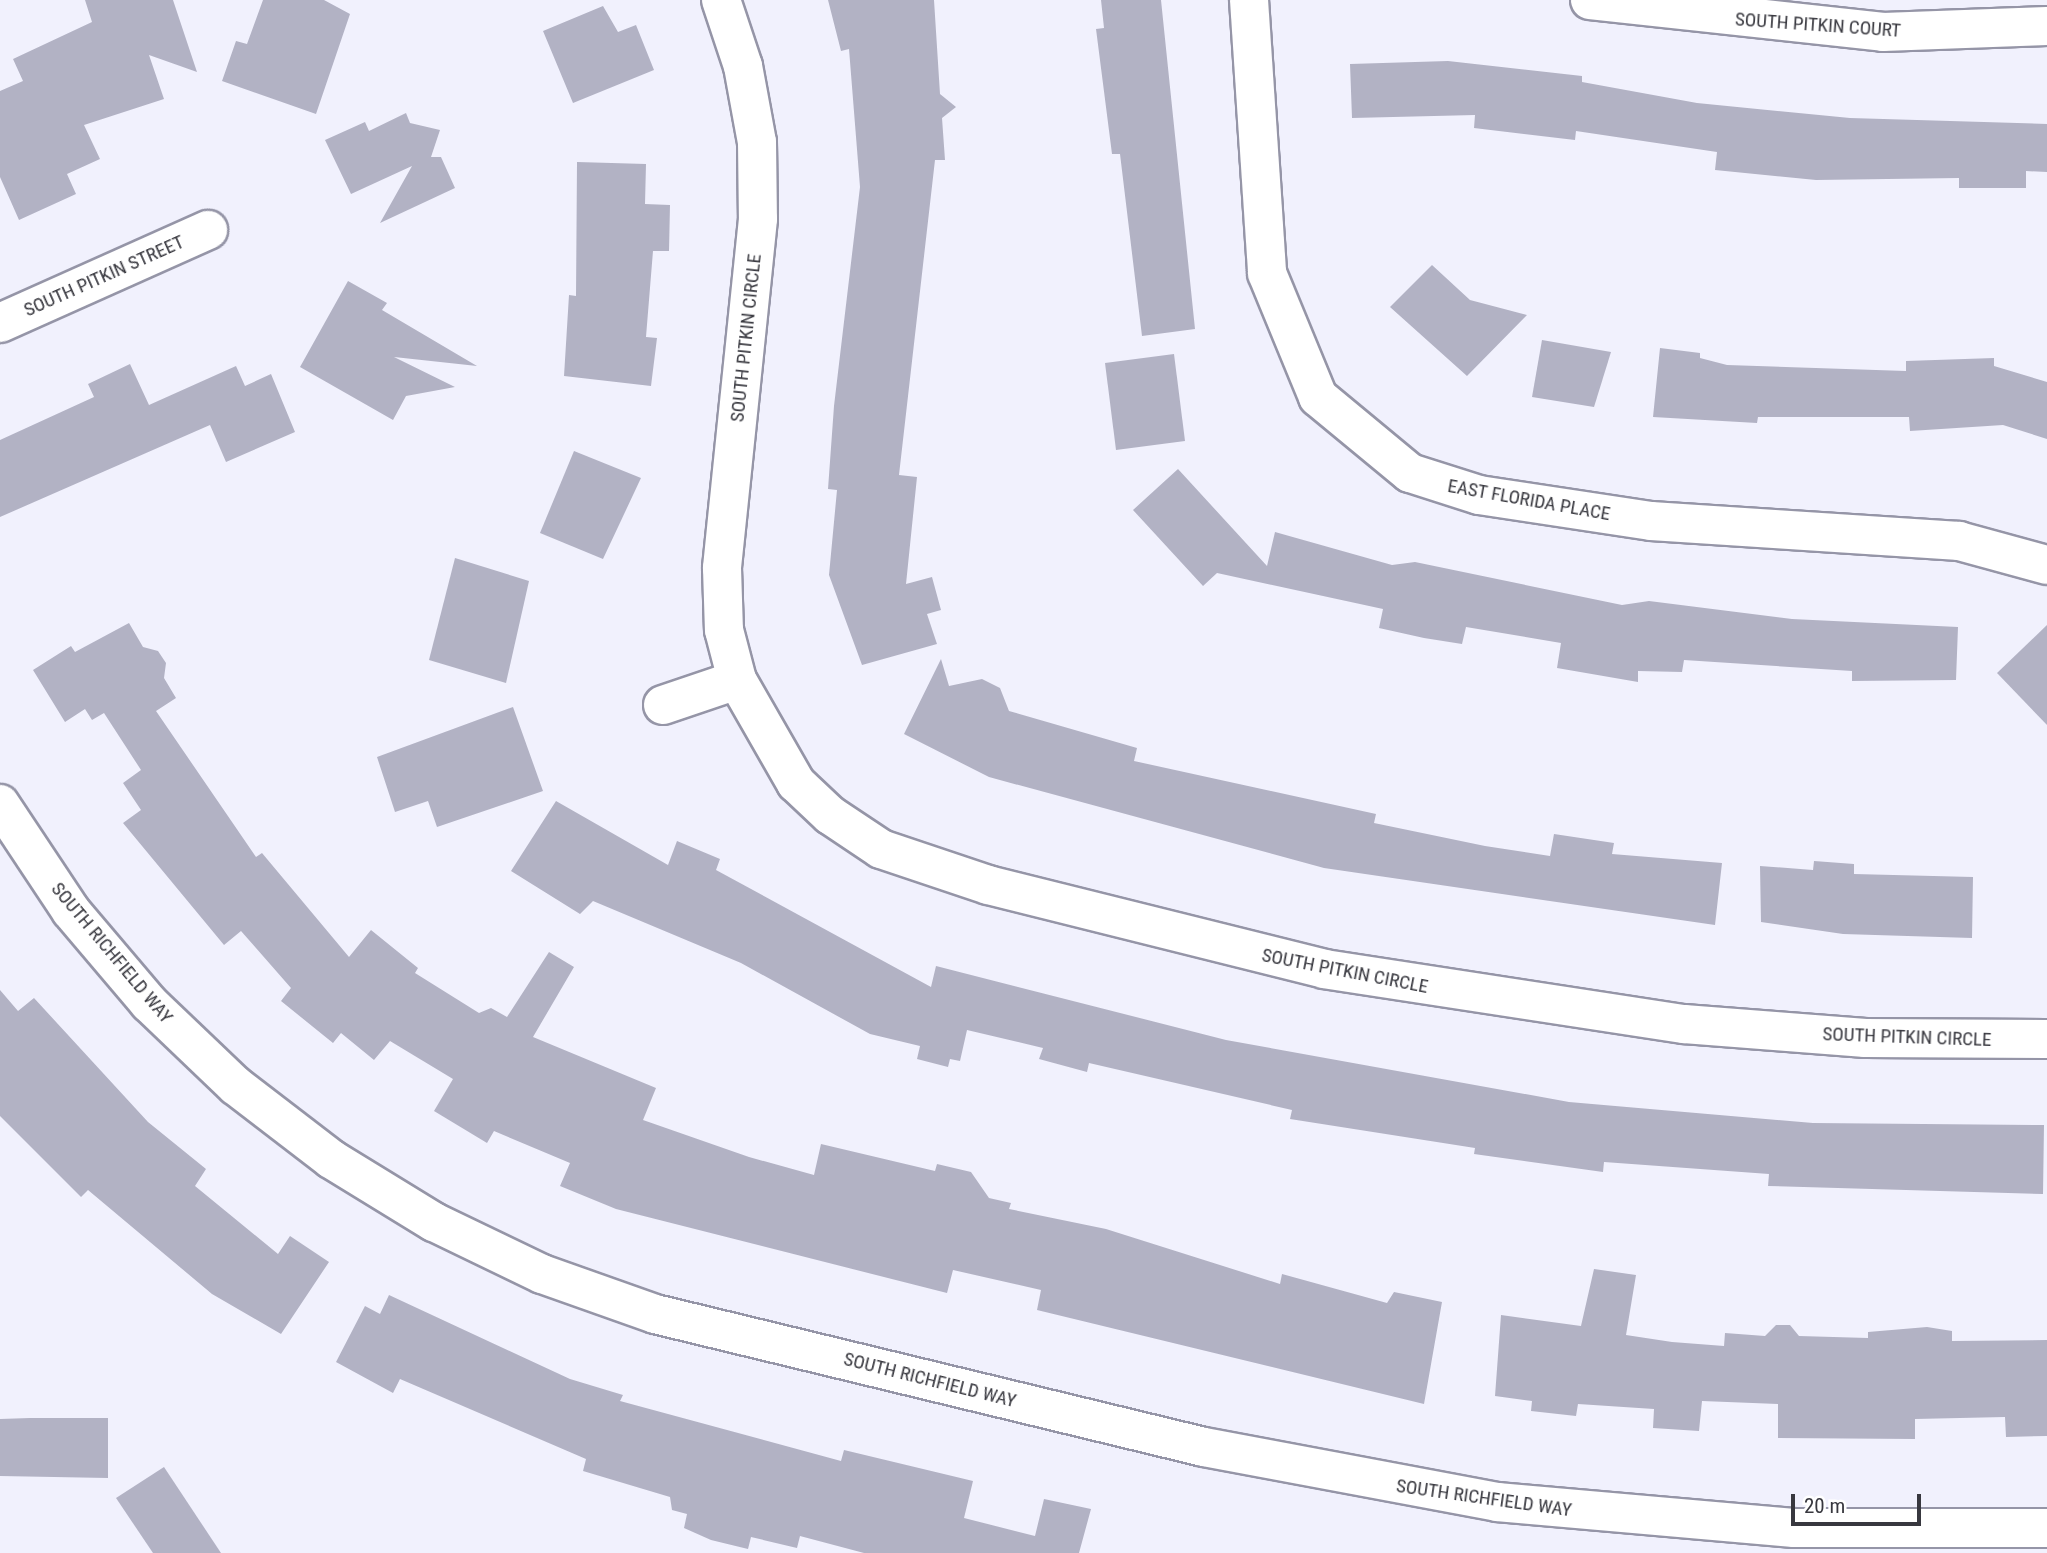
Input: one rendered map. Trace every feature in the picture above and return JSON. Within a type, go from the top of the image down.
[{"type":"street","name":"SOUTH PITKIN CIRCLE","points":[[720,0],[743,66],[757,155],[758,219],[722,568],[724,630],[737,680],[796,783],[830,815],[881,849],[1041,899],[1324,969],[1503,1001],[1865,1038],[2047,1039]]},
{"type":"street","name":"EAST FLORIDA PLACE","points":[[1249,0],[1267,273],[1318,397],[1410,473],[1479,495],[1651,521],[1959,541],[2047,565]]},
{"type":"street","name":"SOUTH PITKIN COURT","points":[[1590,0],[1774,12],[1883,32],[2047,26]]},
{"type":"street","name":"SOUTH PITKIN STREET","points":[[0,323],[208,230]]},
{"type":"street","points":[[663,705],[737,680]]},
{"type":"street","name":"SOUTH RICHFIELD WAY","points":[[0,804],[71,911],[149,1003],[236,1086],[331,1159],[434,1222],[542,1274],[643,1309],[1204,1447],[1497,1502],[1794,1528],[2047,1528]]},
{"type":"building","points":[[85,0],[173,0],[197,72],[149,55],[164,99],[84,125],[100,159],[67,174],[76,194],[19,220],[0,177],[0,91],[23,81],[13,59],[92,22]]},
{"type":"building","points":[[263,0],[324,0],[350,14],[316,114],[222,81],[236,41],[247,44]]},
{"type":"building","points":[[828,0],[934,0],[940,94],[956,107],[942,118],[945,160],[935,160],[899,475],[917,477],[906,584],[932,577],[941,610],[927,614],[937,644],[862,665],[829,575],[837,490],[828,489],[834,406],[860,187],[849,49],[841,51]]},
{"type":"building","points":[[1101,0],[1161,0],[1195,329],[1142,336],[1120,154],[1112,154],[1096,29],[1104,28]]},
{"type":"building","points":[[603,6],[618,32],[636,25],[654,70],[573,103],[543,31]]},
{"type":"building","points":[[1448,61],[1582,76],[1582,82],[1697,103],[1850,118],[2047,124],[2047,172],[2026,171],[2026,188],[1959,188],[1959,178],[1816,180],[1715,170],[1717,152],[1576,131],[1575,140],[1474,128],[1475,115],[1352,118],[1350,64]]},
{"type":"building","points":[[406,113],[410,123],[440,130],[431,157],[441,157],[455,188],[380,223],[412,166],[351,194],[325,140],[365,122],[369,131]]},
{"type":"building","points":[[577,162],[646,164],[645,204],[670,205],[669,251],[653,251],[646,337],[657,338],[651,386],[564,376],[569,295],[576,296]]},
{"type":"building","points":[[1432,265],[1470,300],[1527,315],[1467,376],[1390,307]]},
{"type":"building","points":[[348,281],[387,303],[382,310],[477,366],[394,357],[455,387],[406,396],[393,420],[300,367]]},
{"type":"building","points":[[1542,340],[1611,352],[1594,407],[1532,397]]},
{"type":"building","points":[[1660,348],[1700,353],[1700,358],[1727,365],[1906,371],[1906,361],[1994,358],[1994,366],[2047,382],[2047,439],[2003,425],[1910,431],[1909,417],[1758,417],[1757,423],[1653,417]]},
{"type":"building","points":[[1174,354],[1185,441],[1116,450],[1105,363]]},
{"type":"building","points":[[130,364],[149,405],[236,366],[245,386],[271,374],[295,432],[226,462],[210,425],[0,517],[0,440],[94,397],[88,384]]},
{"type":"building","points":[[574,451],[641,478],[603,559],[540,533]]},
{"type":"building","points":[[1178,469],[1267,566],[1275,532],[1392,565],[1415,562],[1622,605],[1649,601],[1792,619],[1958,627],[1956,680],[1852,681],[1852,671],[1684,660],[1682,672],[1638,671],[1638,682],[1557,668],[1561,643],[1466,627],[1462,644],[1424,638],[1379,628],[1383,609],[1217,573],[1203,586],[1133,510]]},
{"type":"building","points":[[455,558],[529,581],[506,683],[429,660]]},
{"type":"building","points":[[129,623],[143,647],[158,651],[166,663],[164,678],[176,698],[156,711],[256,857],[262,853],[349,957],[371,930],[418,968],[415,973],[479,1013],[491,1008],[507,1017],[549,952],[574,967],[533,1037],[656,1088],[643,1120],[749,1157],[814,1175],[821,1144],[935,1171],[937,1164],[971,1172],[989,1198],[1011,1203],[1009,1209],[1106,1229],[1280,1284],[1282,1274],[1387,1303],[1394,1292],[1442,1302],[1424,1404],[1037,1310],[1041,1290],[953,1270],[947,1293],[616,1209],[560,1186],[570,1163],[494,1131],[487,1143],[434,1111],[453,1079],[390,1041],[374,1060],[341,1033],[333,1043],[281,1001],[291,988],[241,931],[224,945],[123,823],[141,810],[123,783],[141,770],[104,713],[92,720],[85,709],[65,722],[33,670],[71,646],[75,652]]},
{"type":"building","points":[[2047,625],[2047,725],[1997,673]]},
{"type":"building","points":[[941,659],[949,686],[982,679],[1000,688],[1009,711],[1137,748],[1134,761],[1376,814],[1374,823],[1485,846],[1550,856],[1554,834],[1614,843],[1612,854],[1722,863],[1715,925],[1324,868],[989,777],[904,734]]},
{"type":"building","points":[[513,707],[543,791],[437,827],[428,801],[395,812],[377,757]]},
{"type":"building","points":[[556,801],[668,865],[677,841],[720,859],[716,870],[931,987],[936,966],[1226,1040],[1569,1102],[1813,1123],[2044,1125],[2043,1194],[1768,1186],[1769,1174],[1604,1162],[1603,1172],[1474,1154],[1475,1148],[1290,1119],[1292,1110],[1089,1063],[1087,1072],[1039,1059],[1043,1048],[967,1030],[960,1061],[950,1059],[948,1067],[917,1059],[920,1046],[870,1034],[741,963],[593,901],[580,914],[511,871]]},
{"type":"building","points":[[1814,861],[1854,864],[1854,874],[1973,877],[1972,938],[1843,934],[1761,922],[1760,866],[1813,870]]},
{"type":"building","points":[[0,990],[18,1011],[34,998],[148,1122],[206,1169],[195,1186],[278,1254],[290,1236],[329,1262],[281,1334],[212,1294],[88,1190],[81,1197],[0,1116]]},
{"type":"building","points":[[1594,1269],[1636,1275],[1626,1335],[1724,1346],[1725,1333],[1765,1336],[1776,1325],[1790,1325],[1799,1336],[1868,1338],[1868,1332],[1927,1327],[1952,1331],[1952,1341],[2047,1340],[2047,1436],[2006,1437],[2005,1417],[1915,1419],[1915,1439],[1778,1438],[1778,1404],[1702,1401],[1699,1431],[1653,1428],[1654,1409],[1578,1404],[1576,1416],[1531,1411],[1532,1401],[1495,1396],[1501,1315],[1581,1326]]},
{"type":"building","points":[[389,1295],[570,1379],[623,1395],[620,1401],[841,1461],[844,1450],[973,1481],[964,1518],[1035,1536],[1044,1499],[1091,1509],[1079,1553],[864,1553],[800,1536],[797,1548],[751,1537],[748,1549],[711,1540],[684,1528],[687,1514],[672,1510],[670,1497],[583,1471],[586,1459],[400,1379],[393,1393],[336,1362],[365,1306],[380,1314]]},
{"type":"building","points":[[108,1418],[108,1478],[0,1476],[0,1419]]},
{"type":"building","points":[[164,1467],[221,1553],[153,1553],[116,1498]]}]
